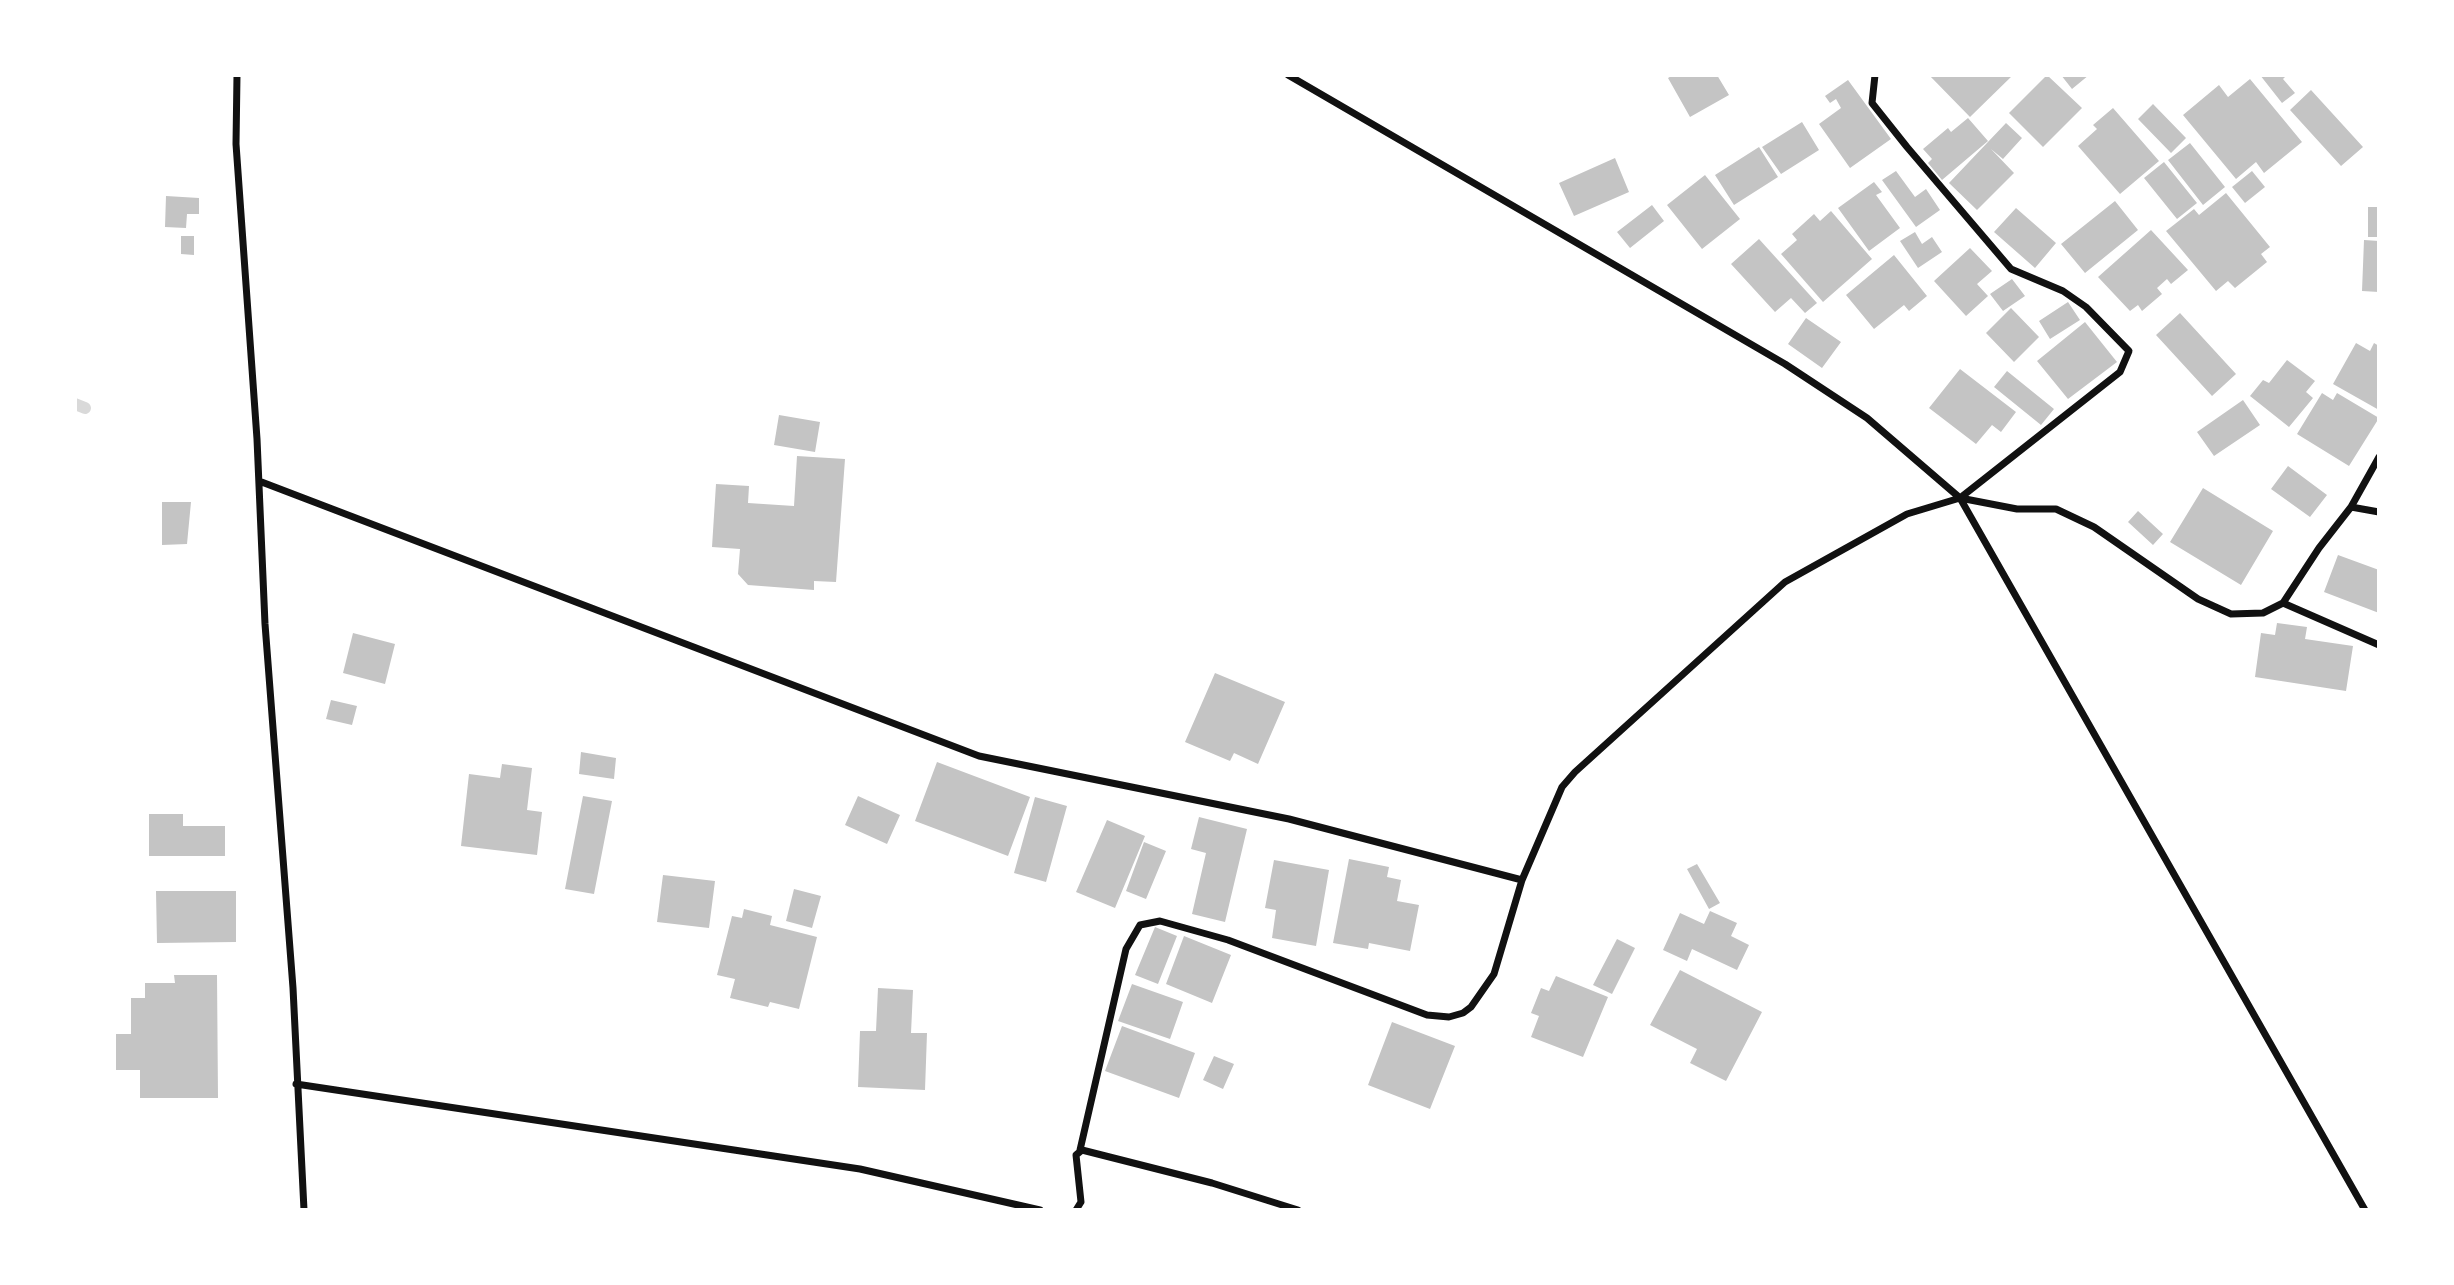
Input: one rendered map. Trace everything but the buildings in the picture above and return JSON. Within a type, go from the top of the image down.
[{"type":"street","points":[[237,75],[236,144],[259,481],[265,625],[293,988],[304,1210]]},
{"type":"street","points":[[1288,75],[1785,364],[1867,418],[1961,498],[2365,1210]]},
{"type":"street","points":[[1076,1210],[1081,1202],[1076,1155],[1080,1150],[1126,948],[1140,925],[1160,921],[1228,940],[1427,1015],[1449,1017],[1471,1007],[1494,974],[1522,880],[1562,787],[1725,634],[1785,582],[1908,514],[1961,498],[2120,372],[2129,351],[2086,307],[2063,292],[2011,269],[1872,103],[1875,75]]},
{"type":"street","points":[[1961,498],[2017,509],[2056,509],[2105,534],[2198,599],[2231,614],[2263,613],[2283,603],[2319,548],[2351,508],[2379,457]]},
{"type":"street","points":[[259,481],[979,756],[1289,819],[1522,880]]},
{"type":"street","points":[[2351,508],[2379,512]]},
{"type":"street","points":[[2283,603],[2379,645]]},
{"type":"street","points":[[296,1084],[860,1169],[1040,1210]]},
{"type":"street","points":[[1080,1150],[1212,1182],[1298,1210]]},
{"type":"waterway","points":[[75,404],[85,408]]}]
